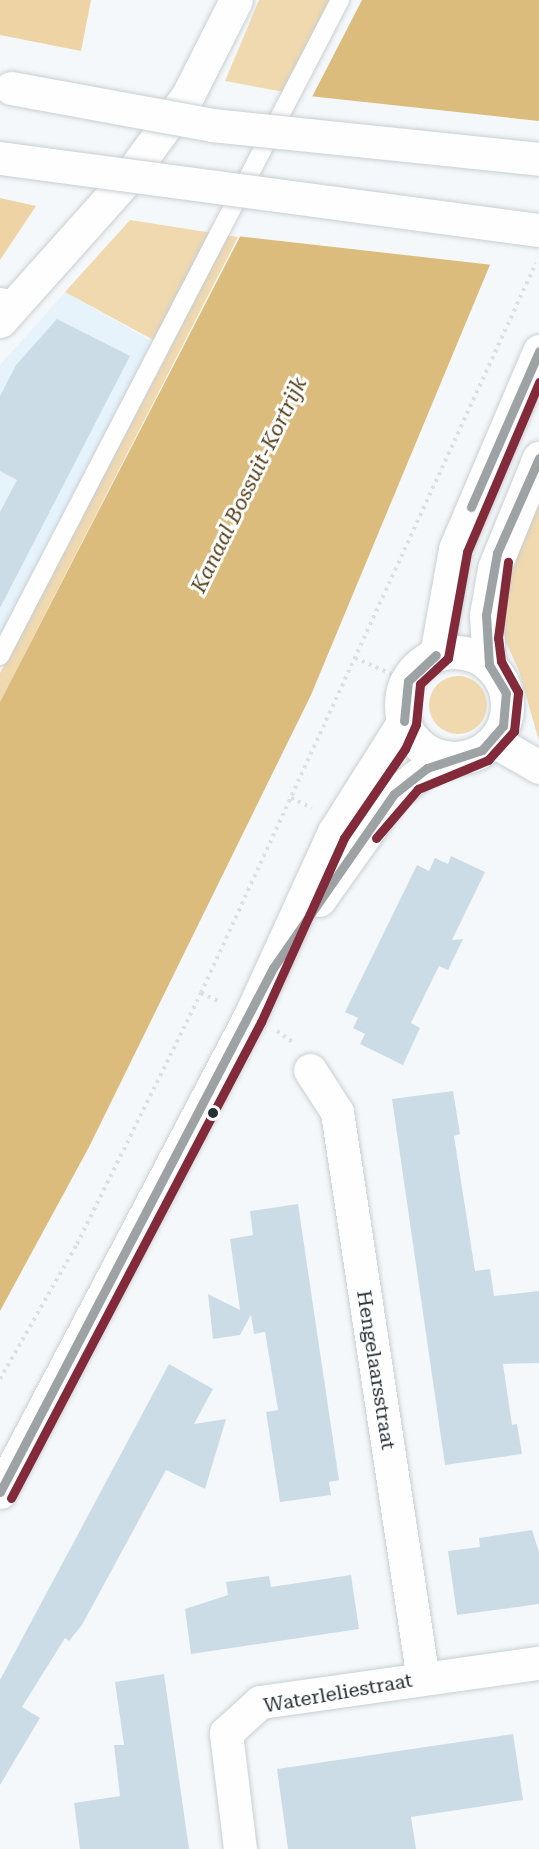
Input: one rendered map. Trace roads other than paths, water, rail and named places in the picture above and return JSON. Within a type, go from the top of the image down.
[{"type":"main road","points":[[4,311],[154,142],[188,95],[236,0]]},
{"type":"main road","points":[[6,87],[212,125],[539,159]]},
{"type":"main road","points":[[0,158],[539,230]]},
{"type":"main road","points":[[436,655],[455,549],[539,351]]},
{"type":"main road","points":[[273,968],[394,794],[427,768],[469,756],[494,741],[503,726],[506,693],[489,665],[486,615],[494,568],[538,461]]},
{"type":"main road","points":[[0,1491],[273,968],[347,807],[404,721],[408,681],[436,655],[461,652],[489,665]]},
{"type":"main road","points":[[404,721],[423,748],[454,759]]},
{"type":"main road","points":[[494,741],[539,767]]},
{"type":"main road","name":"Hengelaarsstraat","points":[[310,1070],[337,1112],[423,1679]]},
{"type":"main road","name":"Waterleliestraat","points":[[240,1849],[226,1733],[260,1702],[539,1663]]},
{"type":"lane","points":[[0,656],[340,0]]},
{"type":"water","name":"Kanaal Bossuit-Kortrijk","points":[[362,0],[539,0],[539,147],[311,695],[89,1147],[0,1311],[0,702]]}]
